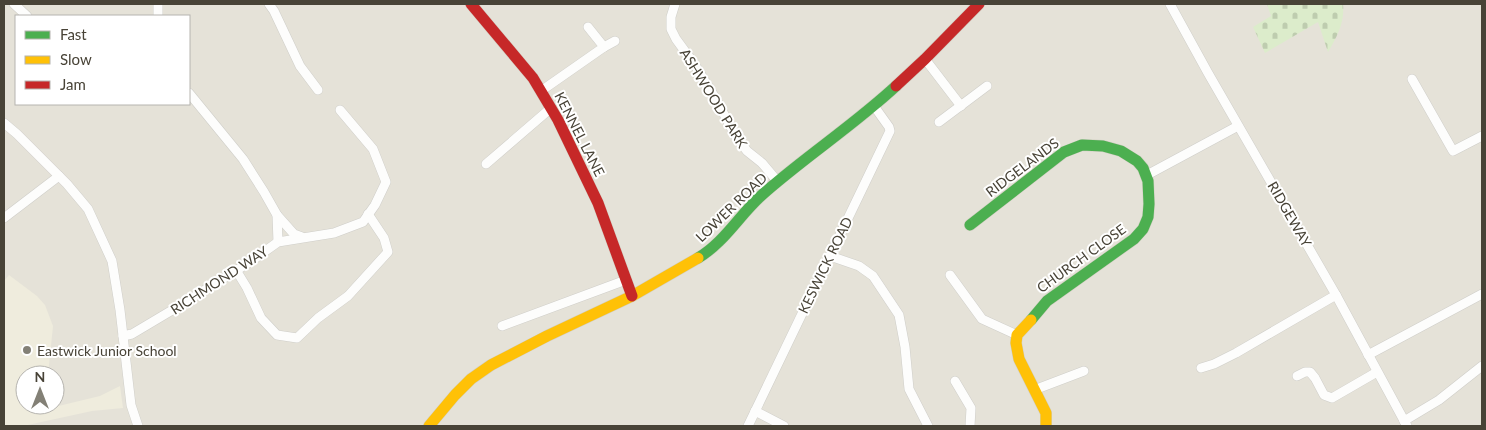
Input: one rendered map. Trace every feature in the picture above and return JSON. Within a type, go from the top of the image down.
[{"type":"street","points":[[14,4],[26,15]]},
{"type":"street","points":[[269,4],[300,66],[318,90]]},
{"type":"street","name":"KENNEL LANE","points":[[471,4],[533,78],[551,108],[598,202],[632,296]]},
{"type":"street","name":"ASHWOOD PARK","points":[[675,4],[671,17],[671,29],[676,39],[695,65],[747,151],[762,163],[778,182]]},
{"type":"street","name":"LOWER ROAD","points":[[429,426],[454,395],[471,379],[491,365],[632,296],[708,252],[749,208],[778,182],[874,106],[979,4]]},
{"type":"street","name":"RIDGEWAY","points":[[1170,4],[1336,295],[1406,423]]},
{"type":"street","points":[[588,27],[604,46]]},
{"type":"street","points":[[541,91],[604,46],[615,41]]},
{"type":"street","points":[[925,58],[961,106]]},
{"type":"street","points":[[1412,79],[1453,151],[1482,136]]},
{"type":"street","points":[[939,122],[987,86]]},
{"type":"street","points":[[190,94],[243,159],[277,215],[294,234],[305,238]]},
{"type":"street","name":"KESWICK ROAD","points":[[748,426],[890,131],[874,106]]},
{"type":"street","points":[[486,164],[551,108]]},
{"type":"street","name":"RICHMOND WAY","points":[[123,336],[132,334],[174,309],[250,262],[278,242],[334,233],[363,222],[386,182],[373,150],[340,110]]},
{"type":"street","points":[[4,124],[59,176],[88,209],[112,261],[131,405],[138,426]]},
{"type":"street","points":[[1147,175],[1238,126]]},
{"type":"street","name":"RIDGELANDS","points":[[970,225],[1064,152],[1076,146],[1100,145],[1112,148],[1135,160],[1147,175]]},
{"type":"street","name":"CHURCH CLOSE","points":[[1018,335],[1047,301],[1127,245],[1138,235],[1149,213],[1147,175]]},
{"type":"street","points":[[4,218],[59,176]]},
{"type":"street","points":[[236,270],[261,318],[277,335],[297,338],[318,318],[348,296],[388,252],[384,238],[368,214]]},
{"type":"street","points":[[277,215],[278,242]]},
{"type":"street","points":[[830,256],[859,266],[873,276],[899,315],[906,347],[909,389],[923,420],[928,426]]},
{"type":"street","points":[[950,275],[982,319],[1018,335],[1016,343],[1017,352],[1046,413],[1046,426]]},
{"type":"street","points":[[502,326],[626,280]]},
{"type":"street","points":[[1368,355],[1482,294]]},
{"type":"street","points":[[1202,368],[1236,353],[1336,295]]},
{"type":"street","points":[[1406,423],[1482,366]]},
{"type":"street","points":[[1034,390],[1084,371]]},
{"type":"street","points":[[1297,376],[1310,372],[1324,396],[1332,398],[1377,372]]},
{"type":"street","points":[[955,381],[971,408],[970,426]]},
{"type":"street","points":[[755,411],[784,426]]},
{"type":"shaded area","points":[[4,4],[1482,4],[1482,426],[4,426]]},
{"type":"shaded area","name":"Eastwick Junior School","points":[[9,275],[37,296],[45,305],[53,326],[49,365],[15,365],[15,415],[65,415],[65,404],[100,396],[120,386],[123,408],[92,411],[23,426],[4,426],[4,281]]},
{"type":"green space","points":[[1267,4],[1343,4],[1342,23],[1328,52],[1318,22],[1265,53],[1253,27],[1271,16]]},
{"type":"traffic: fast","points":[[698,258],[716,244],[763,194],[864,114],[896,86]]},
{"type":"traffic: fast","points":[[970,225],[1064,152],[1082,145],[1103,146],[1121,151],[1137,161],[1143,168],[1148,181],[1149,204],[1148,217],[1143,229],[1134,239],[1047,301],[1031,320]]},
{"type":"traffic: slow","points":[[429,426],[471,379],[491,365],[632,296],[698,258]]},
{"type":"traffic: slow","points":[[1031,320],[1017,335],[1016,343],[1019,359],[1046,413],[1046,426]]},
{"type":"traffic: jam","points":[[471,4],[533,78],[558,120],[598,203],[632,296]]},
{"type":"traffic: jam","points":[[896,86],[979,4]]},
{"type":"place","name":"Eastwick Junior School","points":[[27,350]]}]
